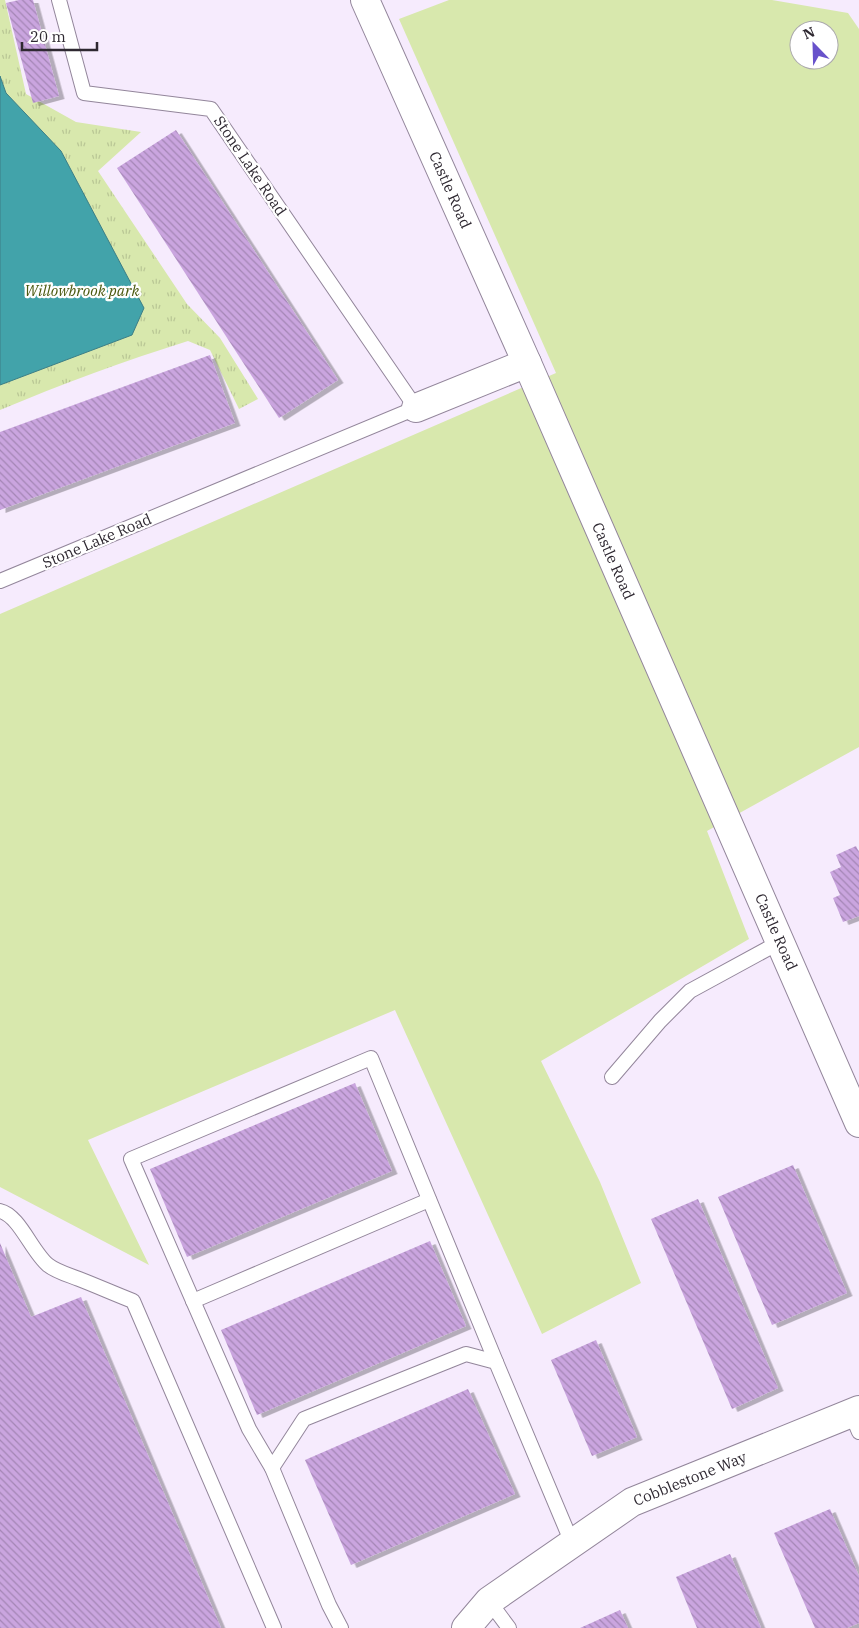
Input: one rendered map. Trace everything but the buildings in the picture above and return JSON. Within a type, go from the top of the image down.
[{"type":"street","name":"Castle Road","points":[[365,0],[527,363],[859,1123]]},
{"type":"street","name":"Stone Lake Road","points":[[416,408],[527,363]]},
{"type":"street","name":"Cobblestone Way","points":[[466,1628],[489,1601],[632,1502],[856,1418]]},
{"type":"lane","name":"Stone Lake Road","points":[[0,581],[416,408],[211,109],[84,93],[59,0]]},
{"type":"lane","points":[[612,1077],[660,1021],[690,991],[780,942]]},
{"type":"lane","points":[[341,1628],[272,1468],[249,1429],[131,1159],[371,1058],[572,1543]]},
{"type":"lane","points":[[193,1301],[430,1200]]},
{"type":"lane","points":[[0,1211],[15,1221],[39,1256],[49,1265],[61,1272],[133,1301],[274,1628]]},
{"type":"lane","points":[[272,1468],[304,1419],[466,1354],[496,1362]]},
{"type":"lane","points":[[489,1601],[510,1628]]},
{"type":"green space","name":"Willowbrook park","points":[[0,0],[5,0],[26,94],[76,122],[141,132],[98,171],[187,304],[220,338],[258,399],[239,409],[210,350],[188,341],[93,373],[0,410]]},
{"type":"green space","points":[[449,0],[772,0],[848,13],[859,29],[859,747],[707,831],[749,939],[541,1061],[600,1182],[641,1283],[542,1334],[395,1010],[88,1140],[149,1265],[0,1187],[0,614],[556,373],[399,19]]},
{"type":"water","points":[[0,76],[6,93],[61,151],[144,308],[132,335],[0,385]]}]
